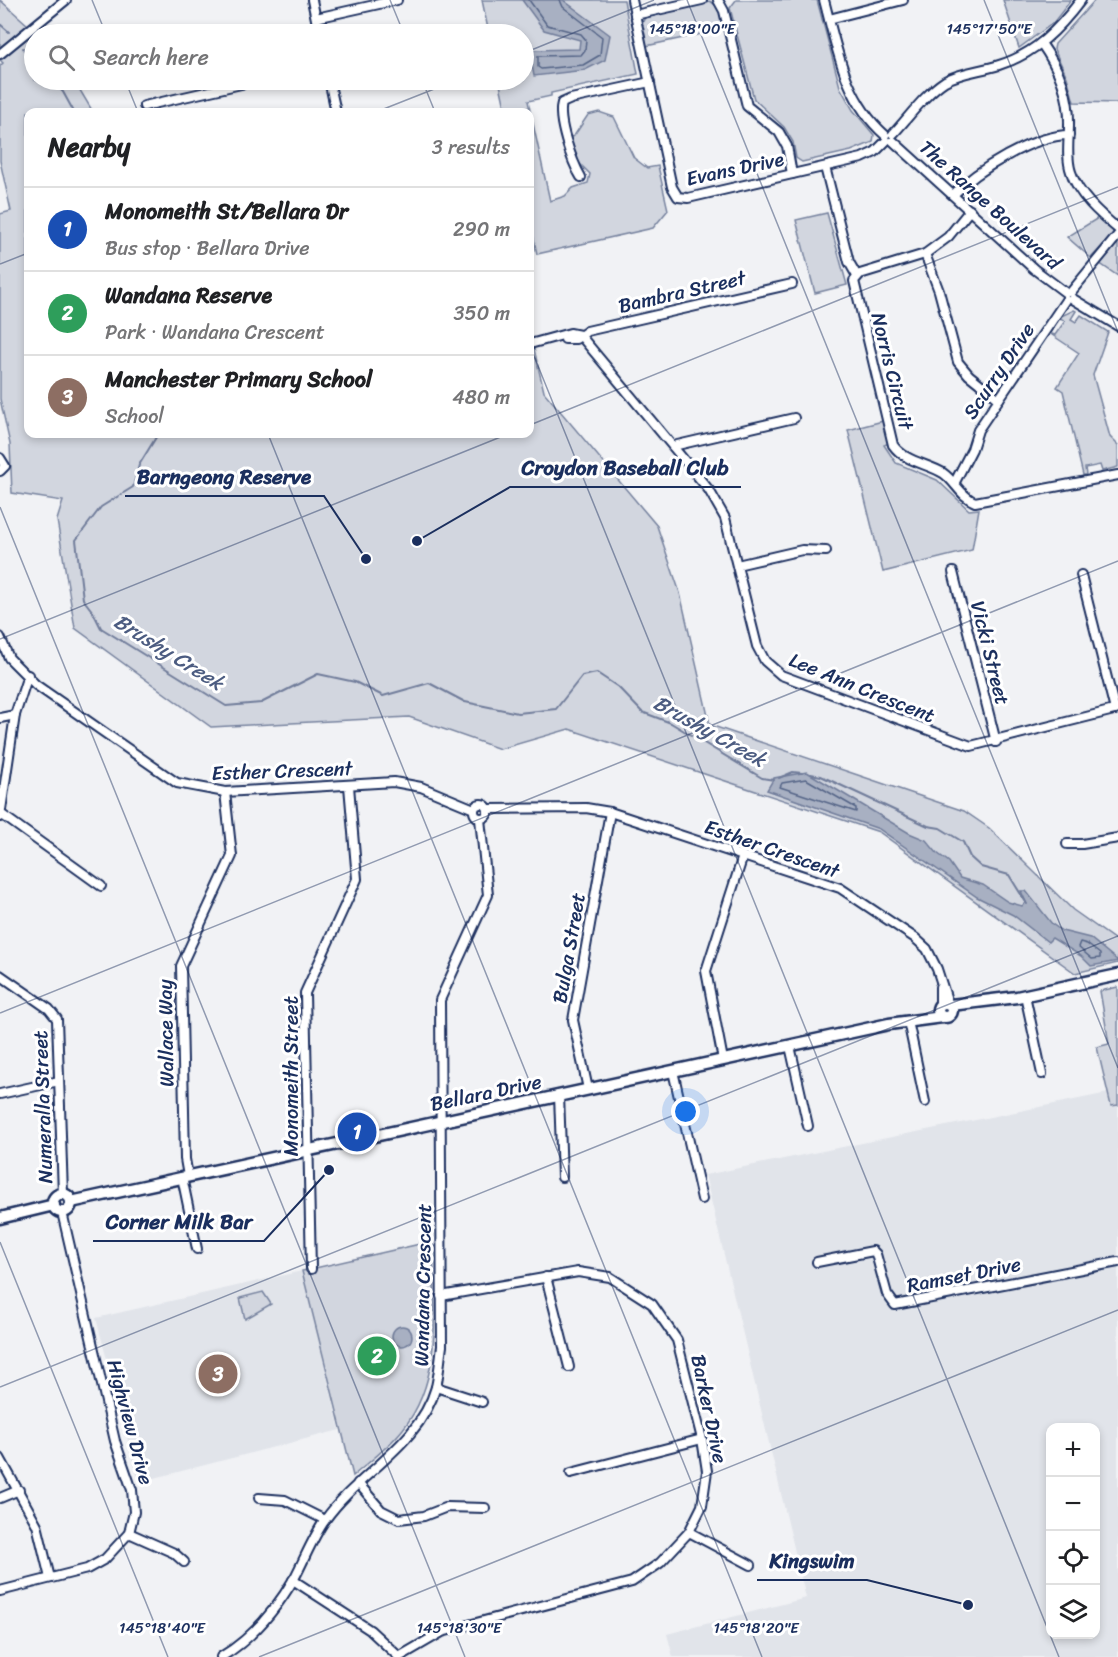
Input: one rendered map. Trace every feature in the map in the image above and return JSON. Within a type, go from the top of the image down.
[{"type":"main road","name":"Bellara Drive","points":[[67,1198],[185,1177],[908,1021],[945,1009],[1118,975]]},
{"type":"main road","points":[[0,1218],[58,1208],[69,1209],[67,1198],[56,1197],[58,1208]]},
{"type":"street","points":[[37,24],[66,0]]},
{"type":"street","points":[[312,0],[317,24]]},
{"type":"street","points":[[316,18],[397,0]]},
{"type":"street","name":"Evans Drive","points":[[632,0],[672,187],[678,197],[688,198],[869,155],[889,138]]},
{"type":"street","points":[[635,15],[702,0]]},
{"type":"street","points":[[724,11],[718,0],[724,0],[724,11],[747,106],[779,132],[787,146],[792,174]]},
{"type":"street","points":[[824,0],[841,64],[853,95],[870,120],[889,138]]},
{"type":"street","points":[[829,19],[903,0]]},
{"type":"street","name":"The Range Boulevard","points":[[1081,0],[1066,21],[1041,43],[1012,60],[945,81],[889,138],[1039,273],[1069,296],[1118,326]]},
{"type":"street","points":[[0,54],[24,34]]},
{"type":"street","points":[[1041,43],[1050,55],[1065,90],[1069,165],[1076,182],[1098,212],[1118,229]]},
{"type":"street","points":[[580,177],[571,158],[562,103],[571,99],[650,82]]},
{"type":"street","points":[[144,106],[215,90]]},
{"type":"street","points":[[331,90],[335,108]]},
{"type":"street","points":[[955,197],[972,178],[991,164],[1051,136],[1069,135]]},
{"type":"street","name":"Norris Circuit","points":[[825,167],[849,262],[857,276],[854,285],[893,445],[902,455],[953,481],[966,497],[975,502],[1118,475]]},
{"type":"street","points":[[857,276],[923,255],[972,212]]},
{"type":"street","name":"Scurry Drive","points":[[953,481],[965,463],[978,430],[1069,296],[1118,235]]},
{"type":"street","points":[[923,255],[933,275],[958,362],[969,375],[1001,396]]},
{"type":"street","name":"Bambra Street","points":[[534,343],[570,333],[578,337],[587,331],[792,284]]},
{"type":"street","name":"Lee Ann Crescent","points":[[578,337],[673,446],[721,508],[758,646],[765,661],[781,675],[963,745],[976,746],[996,742],[1116,710]]},
{"type":"street","points":[[673,446],[794,418]]},
{"type":"street","points":[[0,458],[5,466],[0,471]]},
{"type":"street","points":[[737,565],[802,550],[826,551]]},
{"type":"street","name":"Vicki Street","points":[[953,572],[996,742]]},
{"type":"street","points":[[1081,575],[1116,710]]},
{"type":"street","name":"Esther Crescent","points":[[0,637],[9,658],[36,685],[177,783],[225,792],[394,782],[421,787],[474,809]]},
{"type":"street","points":[[28,675],[15,715],[0,815],[101,886]]},
{"type":"street","points":[[0,718],[15,715]]},
{"type":"street","name":"Monomeith Street","points":[[311,1269],[305,993],[357,879],[349,786]]},
{"type":"street","name":"Wallace Way","points":[[197,1249],[185,1177],[181,966],[231,856],[225,792]]},
{"type":"street","points":[[481,804],[488,809],[486,816],[480,819],[474,815],[474,809],[481,804]]},
{"type":"street","name":"Esther Crescent","points":[[488,809],[586,808],[610,812],[840,888],[921,943],[932,957],[940,979],[945,1009]]},
{"type":"street","name":"Bulga Street","points":[[588,1089],[573,1020],[610,812]]},
{"type":"street","name":"Wandana Crescent","points":[[221,1657],[234,1649],[263,1623],[293,1580],[325,1520],[358,1483],[409,1436],[436,1387],[442,1346],[440,1000],[488,895],[480,819]]},
{"type":"street","points":[[1067,844],[1118,838]]},
{"type":"street","points":[[723,1060],[706,971],[744,856]]},
{"type":"street","name":"Numeralla Street","points":[[0,975],[49,1009],[57,1019],[67,1198]]},
{"type":"street","points":[[1025,995],[1042,1074]]},
{"type":"street","points":[[908,1021],[925,1102]]},
{"type":"street","points":[[790,1046],[808,1126]]},
{"type":"street","points":[[673,1071],[702,1199]]},
{"type":"street","points":[[0,1094],[59,1081]]},
{"type":"street","points":[[560,1095],[562,1178]]},
{"type":"street","name":"Highview Drive","points":[[58,1208],[115,1441],[132,1490],[134,1512],[129,1533]]},
{"type":"street","name":"Ramset Drive","points":[[816,1262],[873,1251],[876,1254],[887,1294],[895,1305],[1118,1262]]},
{"type":"street","name":"Barker Drive","points":[[399,1657],[442,1632],[632,1582],[660,1563],[690,1532],[702,1506],[707,1471],[702,1439],[677,1340],[652,1304],[610,1277],[578,1272],[441,1296]]},
{"type":"street","points":[[546,1277],[569,1367]]},
{"type":"street","points":[[436,1387],[482,1402]]},
{"type":"street","points":[[571,1473],[702,1439]]},
{"type":"street","points":[[0,1458],[37,1525],[50,1578]]},
{"type":"street","points":[[358,1483],[381,1510],[399,1519],[424,1516],[447,1507],[485,1508]]},
{"type":"street","points":[[0,1498],[19,1490]]},
{"type":"street","points":[[259,1498],[285,1500],[325,1520]]},
{"type":"street","points":[[690,1532],[751,1565]]},
{"type":"street","points":[[0,1591],[87,1569],[105,1559],[129,1533],[174,1553],[184,1562]]},
{"type":"street","points":[[293,1580],[370,1630],[399,1657]]},
{"type":"street","points":[[234,1649],[240,1657]]},
{"type":"shaded area","points":[[0,0],[27,24],[24,24],[24,90],[80,90],[91,108],[24,108],[24,438],[534,438],[534,349],[544,392],[657,526],[680,593],[710,725],[964,811],[989,828],[1073,910],[1118,942],[1118,963],[1075,973],[879,832],[569,729],[500,749],[409,717],[211,727],[75,628],[57,520],[63,501],[12,493],[10,444],[0,399],[0,214],[11,211],[0,161],[0,66],[3,63],[0,60]]},
{"type":"shaded area","points":[[482,0],[624,0],[638,74],[551,93],[551,96],[528,101],[530,108],[505,108],[501,90],[534,90],[534,24],[487,24]]},
{"type":"shaded area","points":[[736,0],[817,0],[840,87],[853,110],[874,135],[873,142],[851,151],[802,162],[796,158],[793,142],[784,127],[754,99],[730,8]]},
{"type":"shaded area","points":[[1003,0],[1071,0],[1053,23],[1019,48]]},
{"type":"shaded area","points":[[1095,0],[1118,0],[1118,103],[1074,102],[1067,77],[1054,49],[1055,44]]},
{"type":"shaded area","points":[[710,1],[720,9],[725,29],[646,46],[642,24],[645,17]]},
{"type":"shaded area","points":[[599,112],[614,117],[634,158],[647,168],[658,166],[668,210],[653,228],[537,254],[534,240],[534,128],[550,201],[565,196],[573,188],[588,183],[590,174],[576,160],[570,137],[574,136],[588,115]]},
{"type":"shaded area","points":[[827,213],[847,285],[815,293],[796,220]]},
{"type":"shaded area","points":[[1098,218],[1116,231],[1091,258],[1067,237]]},
{"type":"shaded area","points":[[1118,240],[1118,276],[1099,263]]},
{"type":"shaded area","points":[[1076,311],[1071,319],[1076,322],[1081,315],[1108,332],[1093,375],[1110,437],[1118,445],[1118,467],[1102,471],[1100,465],[1085,468],[1086,475],[1083,475],[1063,391],[1057,387],[1079,353],[1049,333],[1055,335],[1065,321],[1059,317]]},
{"type":"shaded area","points":[[883,421],[889,443],[884,445],[896,463],[937,480],[969,510],[979,509],[972,550],[883,572],[848,430]]},
{"type":"shaded area","points":[[1118,987],[1118,1105],[1111,1106],[1097,1047],[1109,1044],[1100,991]]},
{"type":"shaded area","points":[[1108,1093],[1111,1106],[1118,1105],[1118,1657],[673,1657],[667,1634],[806,1598],[705,1175]]},
{"type":"shaded area","points":[[433,1241],[434,1339],[425,1386],[416,1409],[403,1429],[353,1476],[302,1271]]},
{"type":"shaded area","points":[[302,1271],[340,1430],[139,1482],[96,1318]]},
{"type":"shaded area","points":[[263,1292],[271,1304],[245,1319],[240,1298]]},
{"type":"water","points":[[522,0],[563,0],[610,35],[605,60],[585,70],[534,76],[534,50],[579,49],[580,40],[544,30]]},
{"type":"water","points":[[807,772],[909,833],[926,840],[949,862],[960,878],[983,885],[1008,902],[1022,906],[1026,902],[1021,891],[1026,891],[1052,924],[1062,931],[1090,938],[1118,961],[1091,966],[1081,956],[1052,938],[1048,942],[1013,915],[977,897],[879,829],[767,790],[774,778]]},
{"type":"water","points":[[402,1326],[409,1329],[412,1336],[409,1343],[402,1346],[395,1343],[392,1336],[395,1329]]},
{"type":"water","points":[[384,1349],[391,1349],[397,1364],[385,1365]]},
{"type":"waterway","name":"Brushy Creek","points":[[0,24],[9,32]]},
{"type":"waterway","name":"Brushy Creek","points":[[61,90],[72,108]]},
{"type":"waterway","name":"Brushy Creek","points":[[156,438],[139,465],[133,487],[101,507],[76,540],[83,599],[101,628],[226,706],[261,703],[318,674],[355,682],[383,696],[429,683],[465,702],[518,713],[556,709],[582,676],[597,673],[618,687],[642,712],[671,723],[762,778],[774,780]]},
{"type":"waterway","name":"Brushy Creek","points":[[779,778],[793,772],[802,773]]},
{"type":"waterway","name":"Brushy Creek","points":[[811,774],[821,776],[928,826],[940,828],[963,842],[970,857],[981,867],[1009,875],[1027,904]]},
{"type":"place","name":"Croydon Baseball Club","points":[[417,541]]},
{"type":"place","name":"Barngeong Reserve","points":[[366,559]]},
{"type":"place","name":"Monomeith St/Bellara Dr","points":[[357,1132]]},
{"type":"place","name":"Corner Milk Bar","points":[[329,1170]]},
{"type":"place","name":"Wandana Reserve","points":[[377,1356]]},
{"type":"place","name":"Manchester Primary School","points":[[218,1374]]},
{"type":"place","name":"Kingswim","points":[[968,1605]]}]
